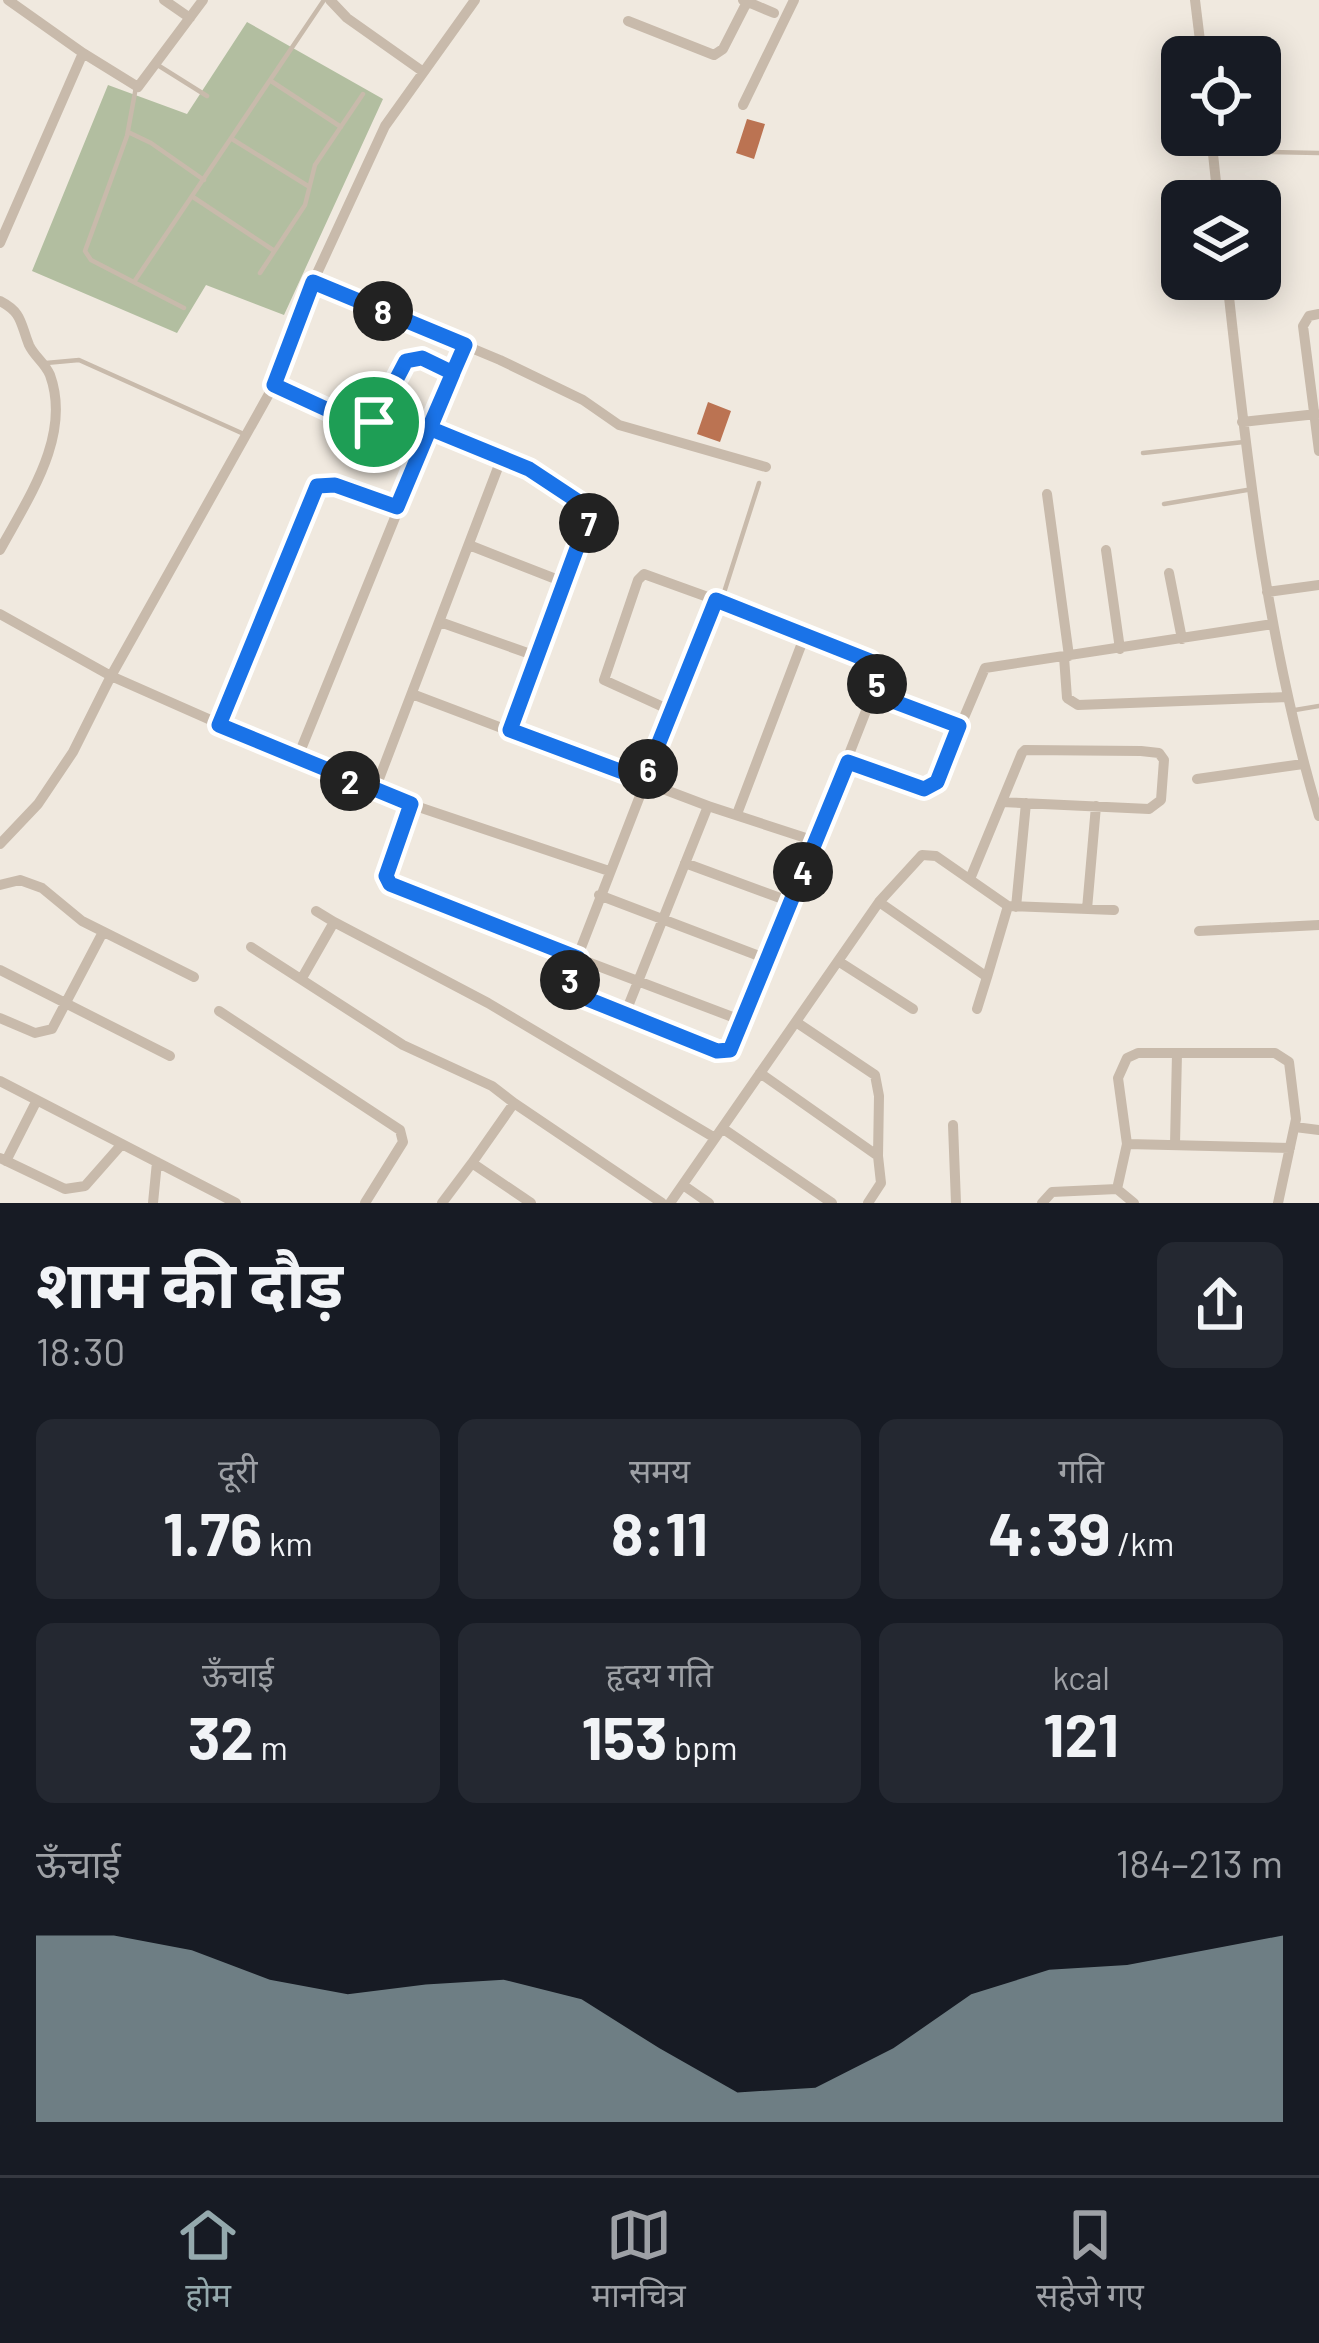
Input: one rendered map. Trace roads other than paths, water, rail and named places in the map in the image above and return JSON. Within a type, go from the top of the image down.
[{"type":"street","points":[[164,0],[190,18]]},
{"type":"street","points":[[4,2],[136,87],[203,0]]},
{"type":"street","points":[[327,0],[422,71]]},
{"type":"street","points":[[0,844],[55,782],[274,385],[313,282],[385,126],[475,0]]},
{"type":"street","points":[[743,105],[794,0]]},
{"type":"street","points":[[1195,0],[1199,36]]},
{"type":"street","points":[[628,21],[714,55],[723,49],[745,1],[774,13]]},
{"type":"street","points":[[0,243],[83,53]]},
{"type":"street","points":[[313,282],[583,400],[619,425],[766,466]]},
{"type":"street","points":[[1229,300],[1250,489],[1267,592],[1290,711],[1319,816]]},
{"type":"street","points":[[0,301],[21,315],[29,345],[44,363],[57,423],[28,499],[0,550]]},
{"type":"street","points":[[1319,314],[1309,316],[1303,326],[1319,451]]},
{"type":"street","points":[[297,759],[465,345]]},
{"type":"street","points":[[274,385],[370,426],[406,361],[422,358],[453,373]]},
{"type":"street","points":[[1243,422],[1316,414]]},
{"type":"street","points":[[429,428],[502,457],[553,483],[591,510],[510,730]]},
{"type":"street","points":[[374,792],[502,457]]},
{"type":"street","points":[[219,725],[317,486],[335,485],[397,507]]},
{"type":"street","points":[[1046,494],[1067,698],[1078,705],[1287,697]]},
{"type":"street","points":[[469,545],[566,583]]},
{"type":"street","points":[[1106,550],[1120,649]]},
{"type":"street","points":[[1169,573],[1182,639]]},
{"type":"street","points":[[672,711],[604,680],[644,574],[719,601],[876,664],[880,671],[737,1039],[724,1052],[571,992],[568,986],[608,871],[719,601]]},
{"type":"street","points":[[1267,592],[1319,585]]},
{"type":"street","points":[[0,614],[111,676],[374,792],[608,871]]},
{"type":"street","points":[[440,622],[536,656]]},
{"type":"street","points":[[848,762],[924,789],[937,782],[985,668],[1273,624]]},
{"type":"street","points":[[737,814],[805,635]]},
{"type":"street","points":[[412,694],[708,806],[815,841]]},
{"type":"street","points":[[874,694],[959,726]]},
{"type":"street","points":[[970,880],[1022,753],[1031,748],[1141,751],[1162,757],[1159,804],[1149,809],[1003,802]]},
{"type":"street","points":[[1197,778],[1304,764]]},
{"type":"street","points":[[977,1009],[1012,906],[1026,803]]},
{"type":"street","points":[[411,804],[386,876],[390,884],[743,1021]]},
{"type":"street","points":[[626,1014],[708,806]]},
{"type":"street","points":[[1087,909],[1096,806]]},
{"type":"street","points":[[251,947],[403,1045],[492,1086],[666,1203],[879,902],[925,854],[936,856],[1012,906],[1114,910]]},
{"type":"street","points":[[686,863],[791,902]]},
{"type":"street","points":[[0,885],[20,880],[32,883],[103,932],[194,976]]},
{"type":"street","points":[[599,895],[767,958]]},
{"type":"street","points":[[879,902],[987,977]]},
{"type":"street","points":[[316,911],[719,1133],[832,1203]]},
{"type":"street","points":[[302,978],[334,922]]},
{"type":"street","points":[[1199,931],[1319,925]]},
{"type":"street","points":[[0,1018],[40,1034],[57,1024],[103,932]]},
{"type":"street","points":[[838,961],[913,1009]]},
{"type":"street","points":[[0,970],[170,1056]]},
{"type":"street","points":[[219,1011],[400,1130],[403,1142],[364,1203]]},
{"type":"street","points":[[796,1022],[875,1076],[882,1203]]},
{"type":"street","points":[[1175,1144],[1178,1053]]},
{"type":"street","points":[[1117,1189],[1127,1144],[1119,1070],[1132,1054],[1281,1054],[1291,1068],[1297,1107],[1278,1203]]},
{"type":"street","points":[[760,1073],[878,1156]]},
{"type":"street","points":[[0,1081],[236,1203]]},
{"type":"street","points":[[37,1100],[3,1160],[64,1189],[76,1188],[85,1186],[122,1144]]},
{"type":"street","points":[[442,1203],[514,1102]]},
{"type":"street","points":[[953,1125],[956,1203]]},
{"type":"street","points":[[1295,1127],[1319,1130]]},
{"type":"street","points":[[1127,1144],[1290,1148]]},
{"type":"street","points":[[153,1203],[157,1162]]},
{"type":"street","points":[[472,1162],[531,1203]]},
{"type":"street","points":[[868,1203],[881,1183]]},
{"type":"street","points":[[683,1185],[709,1203]]},
{"type":"street","points":[[1030,1203],[1042,1203],[1052,1192],[1117,1189],[1134,1203]]},
{"type":"lane","points":[[134,282],[327,0]]},
{"type":"lane","points":[[155,64],[207,96]]},
{"type":"lane","points":[[271,81],[341,127]]},
{"type":"lane","points":[[136,87],[127,132],[85,247],[91,260],[184,308]]},
{"type":"lane","points":[[260,273],[304,205],[315,165],[363,94]]},
{"type":"lane","points":[[127,132],[151,143],[204,181]]},
{"type":"lane","points":[[232,139],[308,186]]},
{"type":"lane","points":[[1281,153],[1319,154]]},
{"type":"lane","points":[[193,196],[275,251]]},
{"type":"lane","points":[[44,363],[79,360],[246,435]]},
{"type":"lane","points":[[1143,453],[1244,442]]},
{"type":"lane","points":[[719,601],[759,483]]},
{"type":"lane","points":[[1164,504],[1250,489]]},
{"type":"lane","points":[[1290,711],[1319,706]]}]
